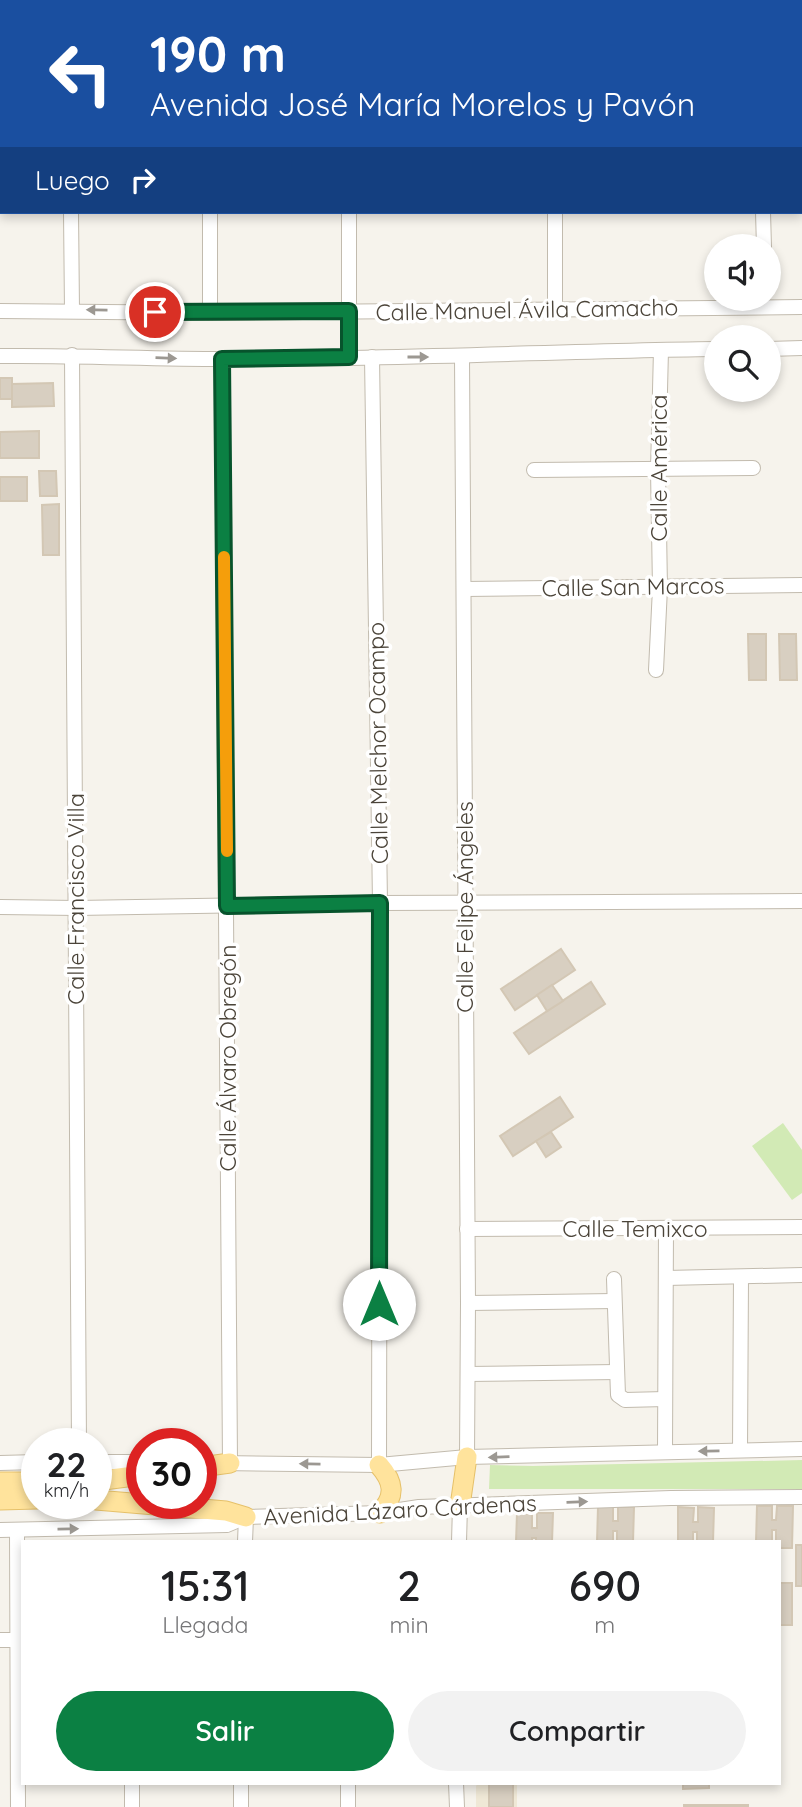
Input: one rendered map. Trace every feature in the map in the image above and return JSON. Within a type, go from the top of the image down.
[{"type":"main road","points":[[460,1506],[467,1457]]},
{"type":"main road","points":[[217,1464],[230,1463]]},
{"type":"main road","points":[[379,1465],[387,1474],[391,1491],[387,1506],[380,1513]]},
{"type":"main road","points":[[0,1482],[21,1482]]},
{"type":"main road","points":[[0,1500],[21,1500]]},
{"type":"main road","points":[[112,1501],[226,1511],[246,1517]]},
{"type":"street","points":[[71,214],[72,310]]},
{"type":"street","points":[[210,214],[210,313]]},
{"type":"street","points":[[349,214],[349,357]]},
{"type":"street","points":[[555,214],[555,310]]},
{"type":"street","points":[[763,214],[764,234]]},
{"type":"street","name":"Calle Manuel Ávila Camacho","points":[[0,310],[210,313],[555,310],[704,305]]},
{"type":"street","name":"Calle Manuel Ávila Camacho","points":[[781,305],[802,307]]},
{"type":"street","points":[[781,349],[802,348]]},
{"type":"street","name":"Calle Manuel Ávila Camacho","points":[[0,356],[222,359],[462,357],[704,349]]},
{"type":"street","name":"Calle América","points":[[656,670],[660,588],[658,470],[661,350]]},
{"type":"street","name":"Calle Francisco Villa","points":[[72,355],[79,1428]]},
{"type":"street","name":"Calle Melchor Ocampo","points":[[372,357],[380,903],[379,1465]]},
{"type":"street","name":"Calle Felipe Ángeles","points":[[462,357],[467,1457]]},
{"type":"street","name":"Calle Álvaro Obregón","points":[[222,359],[230,1463]]},
{"type":"street","points":[[534,470],[753,468]]},
{"type":"street","name":"Calle San Marcos","points":[[464,589],[802,585]]},
{"type":"street","points":[[0,907],[802,901]]},
{"type":"street","name":"Calle Temixco","points":[[467,1229],[802,1227]]},
{"type":"street","points":[[665,1452],[666,1229]]},
{"type":"street","points":[[666,1278],[802,1275]]},
{"type":"street","points":[[740,1450],[741,1277]]},
{"type":"street","points":[[614,1279],[618,1392],[622,1399],[665,1399]]},
{"type":"street","points":[[468,1303],[614,1301]]},
{"type":"street","points":[[468,1374],[617,1372]]},
{"type":"street","name":"Avenida Lázaro Cárdenas","points":[[230,1463],[379,1465],[467,1457],[802,1449]]},
{"type":"street","points":[[0,1463],[21,1462]]},
{"type":"street","name":"Avenida Lázaro Cárdenas","points":[[0,1530],[227,1525],[246,1517],[380,1513],[419,1507],[671,1498],[802,1497]]},
{"type":"street","points":[[459,1540],[460,1506]]},
{"type":"street","points":[[245,1540],[246,1517]]},
{"type":"street","points":[[17,1530],[20,1640],[18,1807]]},
{"type":"street","points":[[0,1640],[20,1640]]},
{"type":"street","points":[[132,1785],[132,1807]]},
{"type":"street","points":[[241,1785],[241,1807]]},
{"type":"street","points":[[348,1785],[348,1807]]},
{"type":"street","points":[[456,1785],[457,1807]]},
{"type":"shaded area","points":[[517,1785],[517,1807],[476,1807],[476,1786]]},
{"type":"green space","points":[[783,1123],[802,1150],[802,1193],[792,1200],[752,1146]]},
{"type":"green space","points":[[802,1460],[802,1489],[489,1489],[490,1465]]},
{"type":"building","points":[[0,378],[12,378],[12,399],[0,399]]},
{"type":"building","points":[[53,383],[54,406],[12,407],[12,384]]},
{"type":"building","points":[[39,431],[39,458],[0,458],[0,432]]},
{"type":"building","points":[[39,471],[56,471],[57,496],[40,496]]},
{"type":"building","points":[[0,477],[27,477],[27,501],[0,501]]},
{"type":"building","points":[[59,504],[59,555],[43,555],[42,505]]},
{"type":"building","points":[[748,634],[766,634],[766,680],[749,680]]},
{"type":"building","points":[[779,634],[796,634],[797,680],[780,680]]},
{"type":"building","points":[[561,949],[575,970],[515,1010],[501,989]]},
{"type":"building","points":[[591,982],[605,1004],[529,1054],[514,1033]]},
{"type":"building","points":[[552,985],[563,1001],[547,1011],[537,995]]},
{"type":"building","points":[[560,1097],[573,1117],[513,1156],[500,1136]]},
{"type":"building","points":[[551,1132],[561,1147],[546,1157],[536,1141]]},
{"type":"building","points":[[757,1506],[772,1506],[772,1520],[776,1520],[777,1506],[793,1506],[792,1548],[781,1548],[781,1540],[776,1540],[776,1530],[772,1530],[772,1540],[756,1540]]},
{"type":"building","points":[[598,1507],[613,1507],[613,1521],[618,1521],[618,1507],[634,1507],[633,1540],[617,1540],[617,1531],[613,1531],[613,1540],[597,1540]]},
{"type":"building","points":[[678,1507],[694,1508],[693,1522],[698,1522],[698,1507],[714,1508],[713,1540],[697,1540],[697,1532],[693,1532],[693,1540],[678,1540]]},
{"type":"building","points":[[517,1513],[532,1514],[532,1528],[537,1528],[537,1513],[553,1513],[552,1540],[516,1540]]},
{"type":"building","points":[[796,1545],[802,1545],[802,1586],[796,1586]]},
{"type":"building","points":[[781,1583],[792,1583],[792,1625],[781,1625]]},
{"type":"building","points":[[489,1785],[513,1785],[513,1807],[489,1807]]},
{"type":"building","points":[[683,1785],[709,1785],[709,1788],[683,1789]]},
{"type":"building","points":[[748,1805],[748,1807],[684,1807]]},
{"type":"slow traffic","points":[[224,557],[227,851]]},
{"type":"route","points":[[155,312],[349,311],[349,357],[222,359],[227,906],[380,903],[379,1304]]}]
